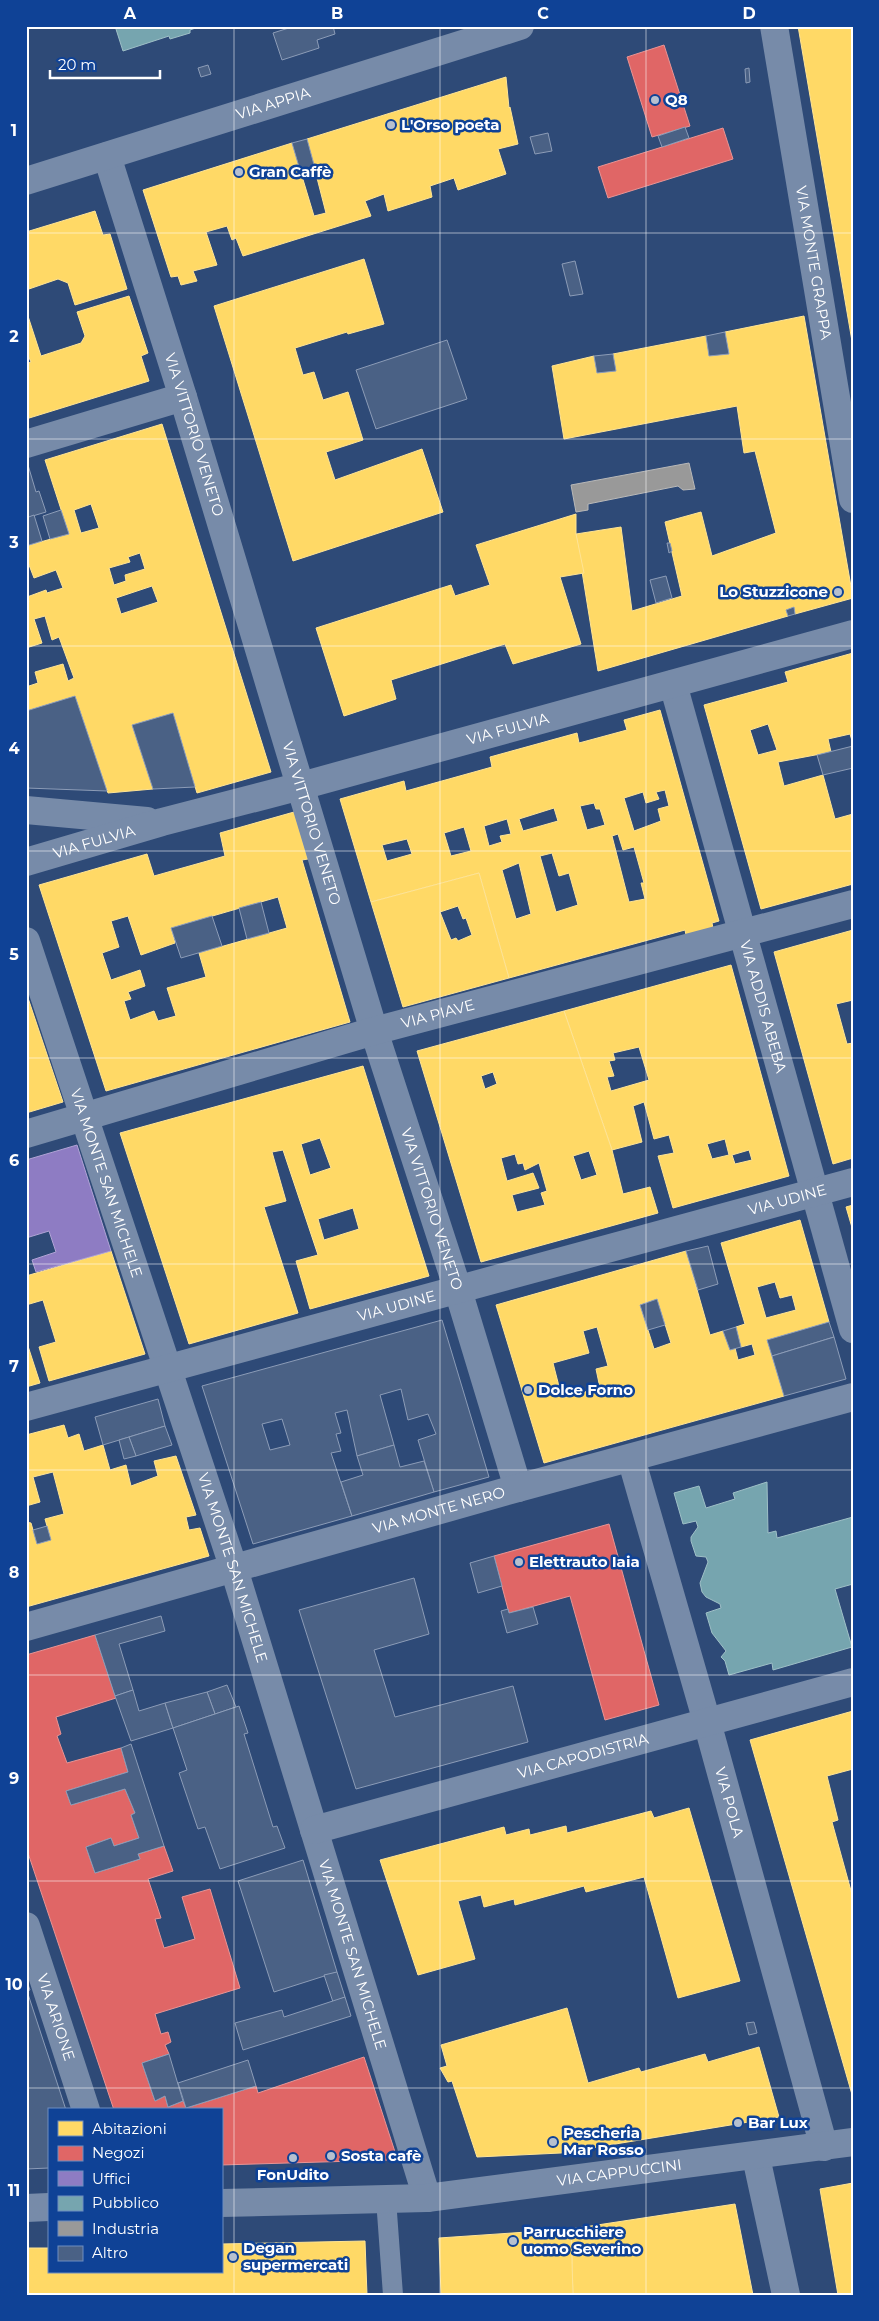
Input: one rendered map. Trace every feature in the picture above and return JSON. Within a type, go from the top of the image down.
[{"type":"street","name":"VIA APPIA","points":[[26,181],[520,26]]},
{"type":"street","name":"VIA MONTE GRAPPA","points":[[774,26],[853,498]]},
{"type":"street","name":"VIA VITTORIO VENETO","points":[[107,156],[183,397],[374,1032],[458,1290],[518,1488]]},
{"type":"street","points":[[26,444],[183,397]]},
{"type":"street","name":"VIA FULVIA","points":[[26,862],[162,822],[301,786],[853,634]]},
{"type":"street","name":"VIA ADDIS ABEBA","points":[[673,684],[813,1192],[853,1329]]},
{"type":"street","name":"VIA FULVIA","points":[[26,810],[162,822]]},
{"type":"street","name":"VIA PIAVE","points":[[26,1134],[374,1032],[853,904]]},
{"type":"street","name":"VIA MONTE SAN MICHELE","points":[[26,941],[234,1569],[427,2198]]},
{"type":"street","name":"VIA UDINE","points":[[26,1407],[853,1182]]},
{"type":"street","name":"VIA MONTE NERO","points":[[26,1627],[518,1488],[853,1397]]},
{"type":"street","name":"VIA POLA","points":[[631,1458],[707,1722],[824,2148]]},
{"type":"street","name":"VIA CAPODISTRIA","points":[[314,1830],[853,1682]]},
{"type":"street","name":"VIA ARIONE","points":[[26,1926],[85,2108]]},
{"type":"street","name":"VIA CAPPUCCINI","points":[[222,2203],[427,2198],[824,2148],[853,2142]]},
{"type":"street","points":[[756,2156],[786,2295]]},
{"type":"street","points":[[26,2208],[48,2207]]},
{"type":"lane","points":[[386,2200],[393,2295]]},
{"type":"building: Abitazioni","points":[[798,26],[853,26],[853,347]]},
{"type":"building: Abitazioni","points":[[506,77],[509,108],[518,144],[498,149],[506,174],[458,190],[454,178],[430,186],[432,197],[388,211],[384,194],[365,201],[371,216],[243,256],[236,238],[232,240],[227,226],[206,232],[217,265],[193,271],[197,281],[181,285],[178,276],[171,277],[143,190],[292,143],[314,216],[326,213],[307,139]]},
{"type":"building: Abitazioni","points":[[95,211],[103,235],[110,234],[127,289],[75,305],[68,283],[58,279],[26,290],[26,232]]},
{"type":"building: Abitazioni","points":[[364,259],[384,324],[348,334],[347,332],[295,348],[303,375],[314,372],[323,400],[348,392],[363,440],[326,452],[335,480],[422,449],[443,512],[293,561],[214,306]]},
{"type":"building: Abitazioni","points":[[129,296],[148,353],[141,356],[149,381],[26,419],[26,364],[31,362],[26,351],[26,310],[41,356],[81,343],[85,336],[77,312]]},
{"type":"building: Abitazioni","points":[[804,316],[853,598],[795,614],[794,607],[786,610],[788,616],[598,671],[576,534],[621,527],[632,611],[682,596],[665,522],[701,512],[712,556],[776,533],[755,451],[744,453],[737,406],[564,439],[552,366],[594,356],[597,373],[616,371],[613,354],[706,336],[709,356],[729,354],[725,332]]},
{"type":"building: Abitazioni","points":[[162,424],[271,772],[197,793],[173,713],[132,725],[153,789],[108,793],[75,696],[26,711],[26,683],[29,686],[38,683],[35,672],[63,664],[68,681],[74,678],[59,637],[52,640],[45,616],[34,619],[42,643],[26,648],[26,603],[29,602],[27,597],[46,590],[47,593],[63,588],[56,570],[34,578],[26,557],[26,546],[69,534],[45,460]],"holes":[[[91,504],[99,528],[81,533],[74,510]],[[140,553],[145,569],[125,575],[126,581],[114,585],[109,568],[130,562],[128,557]],[[152,586],[158,602],[121,614],[116,598]]]},
{"type":"building: Abitazioni","points":[[576,514],[576,534],[584,573],[560,577],[581,644],[513,664],[505,644],[391,680],[396,699],[344,716],[316,628],[451,585],[455,596],[490,585],[476,545]]},
{"type":"building: Abitazioni","points":[[853,653],[853,744],[850,734],[828,739],[831,752],[778,762],[784,786],[823,775],[835,819],[853,814],[853,884],[761,909],[704,705],[788,682],[785,672]],"holes":[[[768,724],[777,750],[758,755],[750,730]]]},
{"type":"building: Abitazioni","points":[[660,710],[719,921],[712,923],[713,928],[686,935],[685,930],[509,978],[479,873],[371,902],[340,799],[404,781],[406,791],[492,767],[490,757],[577,733],[579,743],[627,730],[624,720]],"holes":[[[665,790],[669,806],[658,809],[661,821],[634,831],[624,798],[643,792],[646,803],[659,799],[656,792]],[[594,803],[596,809],[600,809],[605,825],[587,830],[580,806]],[[554,808],[558,821],[523,831],[519,819]],[[507,819],[511,834],[500,836],[502,842],[489,846],[484,826]],[[464,827],[471,851],[451,856],[444,833]],[[618,834],[623,850],[634,847],[644,883],[641,883],[645,899],[629,902],[612,836]],[[407,839],[412,854],[387,861],[382,845]],[[552,853],[559,876],[569,873],[578,905],[556,912],[540,856]],[[519,863],[531,914],[516,919],[502,870]]]},
{"type":"building: Abitazioni","points":[[294,812],[308,859],[302,860],[350,1022],[106,1091],[39,885],[147,854],[154,876],[225,856],[220,833]],"holes":[[[278,897],[287,928],[199,953],[206,977],[167,988],[176,1016],[158,1021],[154,1011],[130,1020],[124,1001],[131,999],[128,992],[145,986],[140,970],[111,980],[102,953],[119,947],[111,921],[128,916],[141,955],[175,943],[171,928]]]},
{"type":"building: Abitazioni","points":[[479,873],[509,978],[403,1007],[371,902]],"holes":[[[458,906],[463,919],[466,918],[472,935],[458,941],[456,938],[451,940],[440,912]]]},
{"type":"building: Abitazioni","points":[[853,930],[853,1000],[836,1004],[847,1044],[853,1043],[853,1158],[833,1164],[774,952]]},
{"type":"building: Abitazioni","points":[[731,965],[789,1176],[673,1208],[658,1156],[674,1153],[669,1135],[654,1139],[644,1102],[633,1106],[642,1142],[612,1150],[564,1011]],"holes":[[[639,1047],[649,1080],[611,1091],[607,1077],[614,1076],[609,1061],[615,1060],[613,1053]],[[725,1139],[729,1155],[712,1159],[707,1144]],[[749,1150],[752,1160],[735,1164],[732,1155]]]},
{"type":"building: Abitazioni","points":[[26,992],[63,1102],[26,1113]]},
{"type":"building: Abitazioni","points":[[564,1011],[612,1150],[623,1194],[650,1187],[658,1213],[481,1262],[417,1051]],"holes":[[[493,1072],[497,1084],[485,1089],[481,1076]],[[589,1151],[597,1175],[581,1180],[573,1156]],[[515,1154],[518,1164],[523,1163],[525,1170],[539,1163],[547,1191],[541,1193],[545,1205],[517,1212],[512,1195],[539,1188],[533,1173],[507,1181],[501,1158]]]},
{"type":"building: Abitazioni","points":[[363,1066],[429,1276],[310,1309],[296,1261],[318,1255],[283,1150],[272,1152],[286,1201],[264,1207],[298,1313],[189,1344],[120,1133]],"holes":[[[320,1138],[331,1168],[310,1175],[301,1144]],[[353,1208],[359,1229],[324,1240],[318,1219]]]},
{"type":"building: Abitazioni","points":[[853,1205],[853,1231],[846,1207]]},
{"type":"building: Abitazioni","points":[[800,1220],[829,1322],[767,1340],[784,1396],[544,1463],[496,1305],[686,1251],[710,1335],[723,1331],[730,1350],[735,1348],[738,1360],[755,1355],[752,1344],[741,1347],[736,1327],[745,1324],[721,1243]],"holes":[[[775,1282],[780,1298],[792,1295],[796,1310],[766,1318],[757,1287]],[[657,1299],[671,1343],[654,1349],[640,1305]],[[597,1327],[608,1366],[596,1369],[600,1388],[562,1398],[553,1363],[589,1353],[583,1331]]]},
{"type":"building: Abitazioni","points":[[111,1251],[145,1354],[49,1381],[39,1347],[56,1342],[43,1300],[26,1305],[26,1276]]},
{"type":"building: Abitazioni","points":[[26,1340],[40,1383],[26,1387]]},
{"type":"building: Abitazioni","points":[[64,1425],[68,1438],[79,1434],[84,1451],[103,1445],[110,1470],[126,1465],[131,1486],[158,1476],[154,1461],[176,1456],[196,1515],[186,1517],[189,1530],[200,1528],[209,1556],[26,1607],[26,1522],[31,1523],[37,1544],[51,1540],[45,1519],[64,1514],[53,1472],[33,1477],[40,1502],[26,1506],[26,1435]]},
{"type":"building: Abitazioni","points":[[853,1711],[853,1769],[827,1776],[838,1820],[832,1822],[853,1898],[853,2098],[750,1740]]},
{"type":"building: Abitazioni","points":[[689,1808],[740,1981],[678,1998],[644,1877],[586,1892],[584,1886],[515,1905],[514,1899],[484,1907],[481,1895],[458,1901],[475,1959],[418,1975],[380,1860],[504,1827],[506,1835],[529,1829],[530,1835],[566,1826],[567,1833],[651,1811],[654,1818]]},
{"type":"building: Abitazioni","points":[[567,2008],[588,2083],[639,2068],[641,2072],[705,2054],[708,2062],[759,2047],[779,2117],[561,2153],[477,2157],[452,2081],[448,2082],[440,2068],[447,2066],[441,2045]]},
{"type":"building: Abitazioni","points":[[853,2183],[853,2295],[838,2295],[820,2189]]},
{"type":"building: Abitazioni","points":[[735,2204],[753,2295],[573,2295],[571,2229]]},
{"type":"building: Abitazioni","points":[[571,2229],[573,2295],[441,2295],[439,2238]]},
{"type":"building: Abitazioni","points":[[365,2241],[367,2295],[26,2295],[26,2248],[48,2248],[48,2274],[222,2274],[222,2244]]},
{"type":"building: Negozi","points":[[664,45],[690,126],[652,137],[627,57]]},
{"type":"building: Negozi","points":[[723,128],[733,159],[608,198],[598,167]]},
{"type":"building: Negozi","points":[[609,1524],[659,1705],[605,1720],[570,1596],[509,1613],[494,1556]]},
{"type":"building: Negozi","points":[[95,1635],[116,1698],[56,1717],[61,1734],[57,1736],[67,1763],[121,1748],[128,1772],[66,1791],[71,1805],[125,1789],[135,1813],[131,1815],[139,1838],[114,1846],[111,1838],[86,1847],[95,1873],[140,1859],[138,1854],[164,1846],[173,1871],[148,1879],[161,1918],[155,1919],[164,1948],[195,1939],[182,1897],[210,1889],[240,1988],[155,2014],[161,2034],[168,2032],[171,2042],[165,2045],[169,2054],[142,2063],[155,2101],[165,2096],[168,2107],[183,2101],[186,2108],[113,2108],[26,1847],[26,1655]]},
{"type":"building: Negozi","points":[[364,2057],[397,2158],[389,2160],[222,2165],[222,2108],[186,2108],[256,2086],[258,2093]]},
{"type":"building: Uffici","points":[[77,1145],[111,1251],[36,1272],[32,1260],[56,1252],[49,1231],[26,1238],[26,1160]]},
{"type":"building: Pubblico","points":[[115,26],[201,26],[190,30],[190,33],[170,39],[169,36],[123,51]]},
{"type":"building: Pubblico","points":[[767,1482],[768,1533],[776,1531],[777,1538],[853,1517],[853,1584],[835,1589],[852,1647],[773,1670],[772,1663],[729,1675],[725,1661],[721,1657],[726,1651],[712,1633],[706,1613],[721,1608],[720,1604],[706,1597],[702,1592],[700,1583],[708,1562],[706,1557],[696,1556],[691,1541],[691,1537],[698,1527],[696,1521],[683,1524],[674,1493],[699,1486],[706,1508],[735,1499],[733,1493]]},
{"type":"building: Industria","points":[[689,463],[695,489],[683,490],[678,486],[588,504],[588,510],[576,512],[571,485]]},
{"type":"building: Altro","points":[[295,26],[333,26],[335,34],[317,40],[319,48],[282,60],[273,33]]},
{"type":"building: Altro","points":[[208,65],[211,74],[201,77],[198,68]]},
{"type":"building: Altro","points":[[749,68],[750,82],[746,83],[745,69]]},
{"type":"building: Altro","points":[[685,127],[689,138],[662,147],[658,136]]},
{"type":"building: Altro","points":[[548,133],[552,151],[535,154],[530,137]]},
{"type":"building: Altro","points":[[307,139],[316,172],[302,177],[292,143]]},
{"type":"building: Altro","points":[[575,261],[583,294],[570,296],[562,264]]},
{"type":"building: Altro","points":[[725,332],[729,354],[709,356],[706,336]]},
{"type":"building: Altro","points":[[447,340],[467,399],[376,429],[356,370]]},
{"type":"building: Altro","points":[[613,354],[616,371],[597,373],[594,356]]},
{"type":"building: Altro","points":[[28,465],[36,492],[39,491],[46,512],[26,518]]},
{"type":"building: Altro","points":[[61,510],[69,534],[50,539],[43,516]]},
{"type":"building: Altro","points":[[34,515],[42,541],[26,546],[26,518]]},
{"type":"building: Altro","points":[[667,543],[670,543],[672,551],[669,553]]},
{"type":"building: Altro","points":[[666,576],[672,598],[656,603],[650,580]]},
{"type":"building: Altro","points":[[794,607],[795,614],[788,616],[786,610]]},
{"type":"building: Altro","points":[[75,696],[107,791],[26,788],[26,711]]},
{"type":"building: Altro","points":[[173,713],[195,787],[153,789],[132,725]]},
{"type":"building: Altro","points":[[853,746],[853,768],[823,775],[817,755]]},
{"type":"building: Altro","points":[[261,902],[269,933],[247,939],[239,908]]},
{"type":"building: Altro","points":[[212,916],[222,946],[181,958],[171,928]]},
{"type":"building: Altro","points":[[708,1246],[718,1284],[698,1290],[686,1251]]},
{"type":"building: Altro","points":[[657,1299],[665,1325],[648,1330],[640,1305]]},
{"type":"building: Altro","points":[[442,1320],[489,1477],[434,1492],[418,1440],[436,1434],[428,1414],[408,1420],[401,1389],[380,1395],[394,1445],[357,1456],[347,1410],[335,1413],[341,1433],[336,1434],[341,1451],[331,1453],[352,1516],[253,1544],[202,1386]],"holes":[[[282,1419],[290,1445],[270,1450],[262,1424]]]},
{"type":"building: Altro","points":[[829,1322],[834,1337],[772,1356],[767,1340]]},
{"type":"building: Altro","points":[[736,1327],[741,1347],[730,1350],[723,1331]]},
{"type":"building: Altro","points":[[834,1337],[846,1379],[784,1396],[772,1356]]},
{"type":"building: Altro","points":[[158,1399],[165,1426],[103,1445],[95,1417]]},
{"type":"building: Altro","points":[[165,1426],[172,1445],[136,1456],[129,1437]]},
{"type":"building: Altro","points":[[129,1437],[136,1456],[124,1459],[119,1440]]},
{"type":"building: Altro","points":[[394,1445],[400,1467],[424,1461],[434,1492],[352,1516],[341,1482],[363,1475],[357,1456]]},
{"type":"building: Altro","points":[[47,1526],[51,1540],[37,1544],[33,1530]]},
{"type":"building: Altro","points":[[494,1556],[502,1586],[478,1593],[470,1563]]},
{"type":"building: Altro","points":[[414,1578],[429,1634],[374,1650],[395,1717],[513,1686],[528,1742],[356,1789],[299,1610]]},
{"type":"building: Altro","points":[[533,1607],[538,1624],[507,1633],[501,1611],[508,1609],[509,1613]]},
{"type":"building: Altro","points":[[161,1616],[165,1631],[119,1644],[133,1690],[115,1696],[95,1635]]},
{"type":"building: Altro","points":[[227,1685],[236,1707],[215,1714],[207,1692]]},
{"type":"building: Altro","points":[[133,1690],[139,1711],[165,1703],[173,1728],[131,1741],[115,1696]]},
{"type":"building: Altro","points":[[207,1692],[215,1714],[173,1728],[165,1703]]},
{"type":"building: Altro","points":[[239,1706],[248,1733],[244,1734],[273,1827],[277,1826],[285,1848],[220,1869],[205,1827],[198,1829],[179,1773],[187,1770],[173,1728]]},
{"type":"building: Altro","points":[[131,1744],[164,1846],[138,1854],[140,1859],[95,1873],[86,1847],[111,1838],[114,1846],[139,1838],[131,1815],[135,1813],[125,1789],[71,1805],[66,1791],[128,1772],[121,1748]]},
{"type":"building: Altro","points":[[303,1860],[337,1972],[274,1992],[238,1881]]},
{"type":"building: Altro","points":[[337,1972],[345,1997],[333,2002],[324,1975]]},
{"type":"building: Altro","points":[[26,1979],[30,1990],[27,1991],[65,2108],[48,2108],[48,2168],[26,2169]]},
{"type":"building: Altro","points":[[345,1997],[351,2016],[243,2050],[235,2023],[282,2010],[284,2017]]},
{"type":"building: Altro","points":[[754,2022],[757,2033],[749,2035],[746,2023]]},
{"type":"building: Altro","points":[[169,2054],[183,2101],[168,2107],[165,2096],[155,2101],[142,2063]]},
{"type":"building: Altro","points":[[248,2060],[256,2086],[186,2108],[178,2083]]},
{"type":"place","name":"Q8","points":[[655,100]]},
{"type":"place","name":"L'Orso poeta","points":[[391,125]]},
{"type":"place","name":"Gran Caffè","points":[[239,172]]},
{"type":"place","name":"Lo Stuzzicone","points":[[838,592]]},
{"type":"place","name":"Dolce Forno","points":[[528,1390]]},
{"type":"place","name":"Elettrauto Iaia","points":[[519,1562]]},
{"type":"place","name":"Bar Lux","points":[[738,2123]]},
{"type":"place","name":"Pescheria Mar Rosso","points":[[553,2142]]},
{"type":"place","name":"Sosta cafè","points":[[331,2156]]},
{"type":"place","name":"FonUdito","points":[[293,2158]]},
{"type":"place","name":"Parrucchiere uomo Severino","points":[[513,2241]]},
{"type":"place","name":"Degan supermercati","points":[[233,2257]]}]
